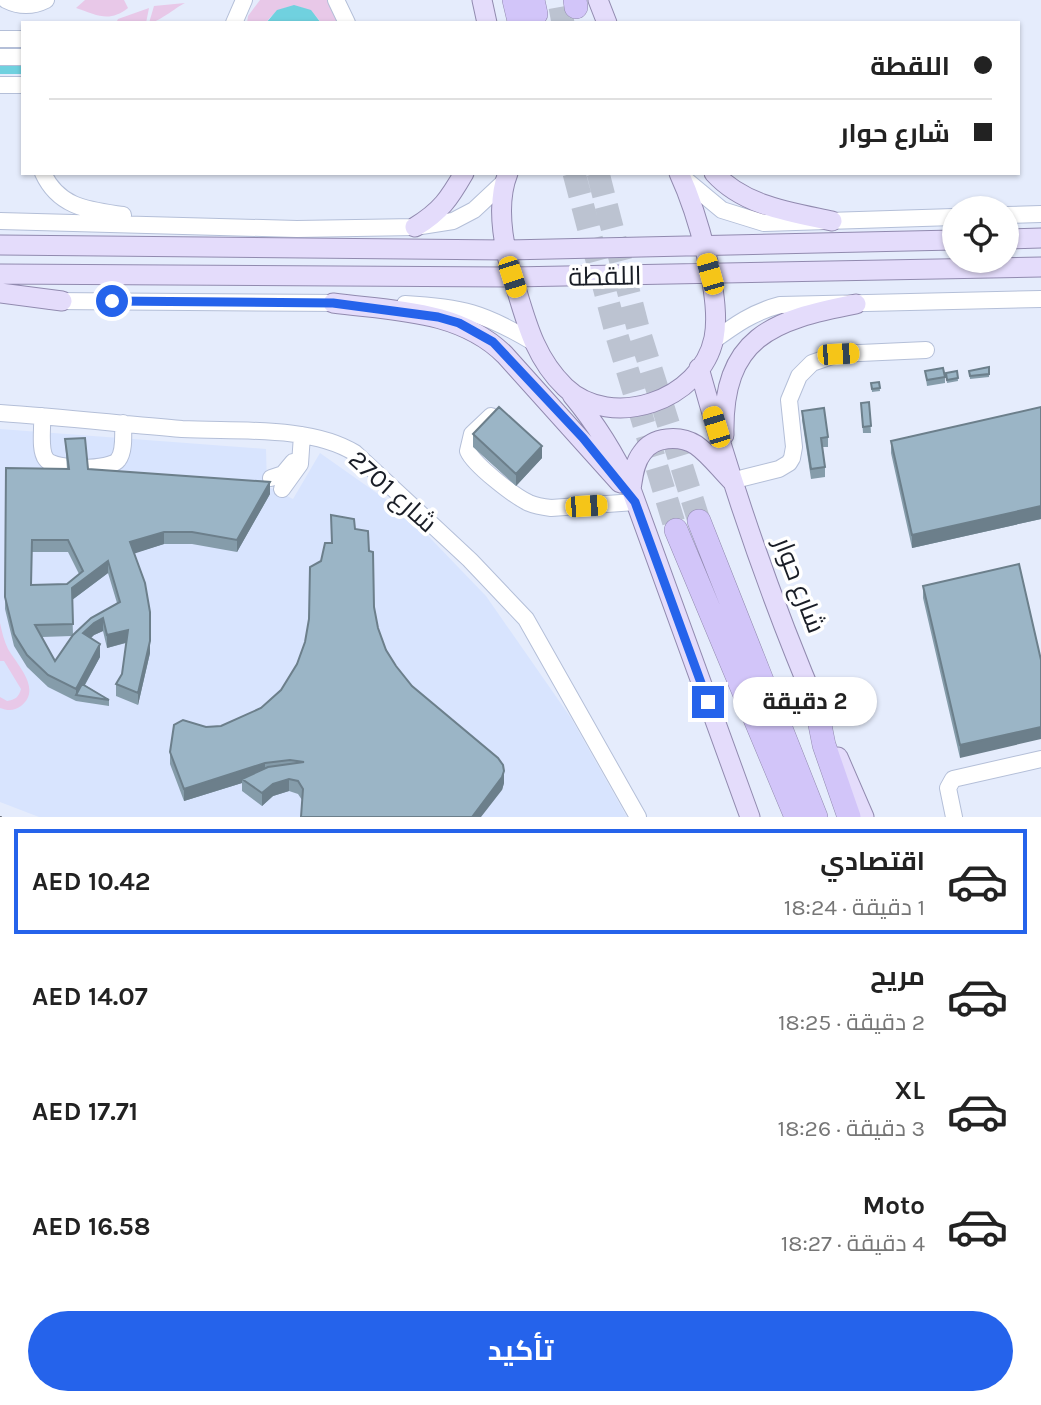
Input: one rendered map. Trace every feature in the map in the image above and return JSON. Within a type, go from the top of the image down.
[{"type":"highway","points":[[699,521],[816,817]]},
{"type":"highway","points":[[676,530],[796,817]]},
{"type":"highway","points":[[816,705],[824,745],[849,817]]},
{"type":"main road","points":[[482,0],[487,21]]},
{"type":"main road","points":[[577,2],[599,21]]},
{"type":"main road","points":[[577,2],[604,21]]},
{"type":"main road","points":[[415,227],[445,204],[463,175]]},
{"type":"main road","points":[[567,389],[585,400],[606,407],[649,405],[677,390],[699,368],[713,341],[715,296],[680,175]]},
{"type":"main road","points":[[716,175],[758,204],[832,221]]},
{"type":"main road","points":[[506,177],[503,204],[506,250],[533,342],[548,368],[598,427],[614,452],[633,496],[750,817]]},
{"type":"main road","points":[[1019,239],[1041,238]]},
{"type":"main road","name":"اللقطة","points":[[0,245],[506,250],[942,240]]},
{"type":"main road","name":"اللقطة","points":[[0,274],[512,277],[1041,267]]},
{"type":"main road","points":[[0,293],[62,301]]},
{"type":"main road","points":[[333,303],[438,317],[476,331],[493,342],[633,496]]},
{"type":"main road","points":[[724,454],[724,423],[730,378],[751,345],[766,332],[787,320],[856,304]]},
{"type":"main road","name":"شارع حوار","points":[[699,368],[731,481],[764,574],[864,817]]},
{"type":"main road","points":[[633,496],[636,463],[643,451],[653,443],[667,439],[681,439],[693,443],[731,481]]},
{"type":"street","points":[[6,0],[24,6],[32,6],[46,0]]},
{"type":"street","points":[[233,0],[234,20]]},
{"type":"street","points":[[234,20],[244,0]]},
{"type":"street","points":[[0,39],[21,39]]},
{"type":"street","points":[[0,57],[21,57]]},
{"type":"street","points":[[0,85],[21,85]]},
{"type":"street","points":[[44,175],[49,187],[64,200],[88,210],[194,225]]},
{"type":"street","points":[[680,175],[722,210],[764,223],[942,217]]},
{"type":"street","points":[[0,221],[297,229],[440,225],[474,210],[506,177]]},
{"type":"street","points":[[1019,215],[1041,214]]},
{"type":"street","points":[[713,341],[744,317],[780,305],[1041,299]]},
{"type":"street","points":[[0,300],[438,306],[464,309],[489,318],[533,342]]},
{"type":"street","points":[[731,481],[784,467],[792,458],[794,447],[789,400],[799,376],[812,363],[838,354],[926,351]]},
{"type":"street","name":"شارع 2701","points":[[0,413],[181,429],[295,435],[331,441],[355,453],[509,599],[526,619],[638,817]]},
{"type":"street","points":[[42,416],[43,452],[46,460],[62,467],[113,464],[120,456],[123,423]]},
{"type":"street","points":[[491,416],[472,434],[468,451],[474,461],[522,499],[551,508],[633,496]]},
{"type":"street","points":[[274,479],[284,463],[295,435]]},
{"type":"street","points":[[954,817],[948,788],[953,779],[1041,759]]},
{"type":"shaded area","points":[[85,0],[124,0],[128,8],[115,15],[97,15],[76,8]]},
{"type":"shaded area","points":[[260,0],[327,0],[340,21],[319,21],[309,11],[294,7],[278,11],[268,21],[247,21]]},
{"type":"shaded area","points":[[185,3],[162,18],[150,21],[154,6]]},
{"type":"shaded area","points":[[149,8],[146,21],[117,21]]},
{"type":"shaded area","points":[[0,429],[266,449],[267,486],[293,499],[320,453],[408,515],[486,596],[571,718],[627,817],[39,817],[0,802]]},
{"type":"shaded area","points":[[0,623],[8,649],[29,685],[27,699],[21,706],[11,710],[0,708],[0,697],[7,701],[12,700],[18,696],[21,689],[4,661],[0,661]]},
{"type":"water","points":[[294,5],[311,10],[319,21],[268,21],[277,10]]},
{"type":"water","points":[[0,62],[21,62],[21,74],[0,74]]},
{"type":"building","points":[[989,367],[989,374],[970,376],[969,371]]},
{"type":"building","points":[[943,368],[945,377],[927,380],[925,371]]},
{"type":"building","points":[[957,371],[958,378],[947,380],[946,373]]},
{"type":"building","points":[[879,382],[880,388],[872,389],[871,383]]},
{"type":"building","points":[[869,402],[871,426],[863,427],[861,403]]},
{"type":"building","points":[[499,407],[542,446],[516,474],[473,434]]},
{"type":"building","points":[[1041,407],[1041,506],[912,535],[891,441]]},
{"type":"building","points":[[824,408],[828,437],[821,438],[825,467],[811,469],[802,411]]},
{"type":"building","points":[[85,438],[88,469],[270,482],[237,540],[192,532],[164,532],[130,542],[145,583],[150,612],[150,641],[138,693],[116,684],[122,674],[128,630],[107,635],[103,618],[83,633],[100,644],[76,689],[48,675],[27,655],[14,634],[5,597],[6,468],[69,469],[65,439]],"holes":[[[32,540],[68,540],[83,571],[67,584],[31,585]],[[108,561],[120,602],[91,618],[73,635],[55,661],[35,625],[73,624],[72,588]]]},
{"type":"building","points":[[331,515],[354,519],[355,529],[368,531],[369,551],[373,552],[374,607],[378,628],[386,650],[396,666],[412,686],[503,765],[502,777],[472,817],[301,817],[303,789],[298,781],[289,779],[273,784],[262,793],[242,779],[268,767],[304,762],[290,760],[265,763],[184,789],[170,752],[174,725],[183,720],[206,727],[221,726],[261,708],[281,690],[297,664],[309,619],[310,567],[321,561],[325,543],[332,543]]},
{"type":"building","points":[[1019,564],[1041,660],[1041,727],[960,745],[923,586]]},
{"type":"building","points":[[82,684],[109,700],[76,695]]},
{"type":"tunnel","points":[[560,7],[563,21]]},
{"type":"tunnel","points":[[575,175],[617,336],[676,530]]},
{"type":"tunnel","points":[[599,175],[638,328],[699,521]]},
{"type":"route","points":[[112,301],[333,303],[438,317],[459,323],[493,342],[583,438],[635,502],[708,702]]}]
